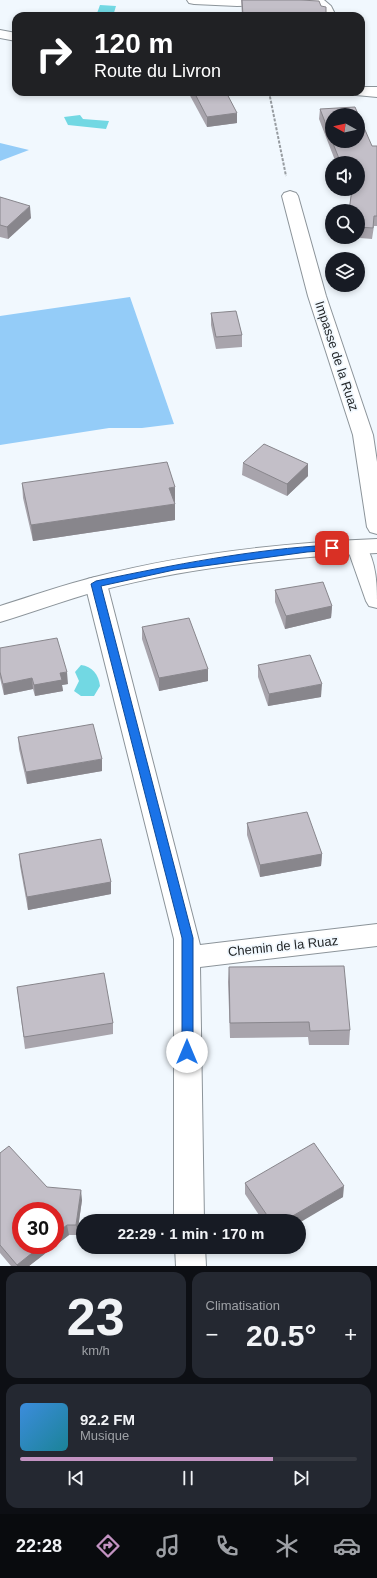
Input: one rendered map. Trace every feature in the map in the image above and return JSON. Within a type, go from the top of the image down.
[{"type":"street","points":[[194,0],[237,2],[308,0],[320,2],[326,7],[328,12]]},
{"type":"street","points":[[0,34],[12,36]]},
{"type":"street","name":"Impasse de la Ruaz","points":[[290,196],[317,296],[363,435],[377,527]]},
{"type":"street","points":[[0,614],[96,584],[174,567],[307,549],[367,547],[366,575],[377,601]]},
{"type":"street","points":[[96,584],[188,938],[189,1214]]},
{"type":"street","name":"Chemin de la Ruaz","points":[[188,957],[377,935]]},
{"type":"street","points":[[190,1254],[191,1266]]},
{"type":"path","points":[[270,96],[290,196]]},
{"type":"shaded area","points":[[100,5],[116,6],[114,12],[97,12]]},
{"type":"shaded area","points":[[80,115],[83,119],[109,121],[106,129],[68,125],[64,117]]},
{"type":"shaded area","points":[[0,143],[29,150],[0,161]]},
{"type":"shaded area","points":[[130,297],[174,424],[142,428],[109,428],[0,445],[0,316]]},
{"type":"shaded area","points":[[81,665],[92,669],[98,678],[100,686],[94,696],[81,696],[74,691],[79,681],[75,672]]},
{"type":"building","points":[[242,0],[319,1],[321,6],[326,7],[326,12],[243,12]]},
{"type":"building","points":[[196,96],[228,96],[237,113],[207,117]]},
{"type":"building","points":[[320,109],[325,109],[325,122]]},
{"type":"building","points":[[365,130],[372,146],[377,146],[377,216],[374,216],[373,228],[365,227],[365,204],[350,204],[351,196],[365,196],[365,156],[338,156],[335,148],[365,148]]},
{"type":"building","points":[[0,197],[30,206],[7,227],[0,225]]},
{"type":"building","points":[[236,311],[242,335],[216,337],[211,313]]},
{"type":"building","points":[[264,444],[308,464],[287,484],[243,463]]},
{"type":"building","points":[[167,462],[175,487],[169,488],[175,504],[31,525],[22,483]]},
{"type":"building","points":[[323,582],[332,606],[286,616],[275,590]]},
{"type":"building","points":[[189,618],[208,669],[159,678],[142,627]]},
{"type":"building","points":[[57,638],[67,672],[60,673],[62,680],[34,685],[32,678],[3,684],[0,672],[0,648]]},
{"type":"building","points":[[310,655],[322,684],[269,694],[258,665]]},
{"type":"building","points":[[93,724],[102,759],[26,772],[18,737]]},
{"type":"building","points":[[307,812],[322,854],[260,865],[247,823]]},
{"type":"building","points":[[101,839],[111,882],[27,897],[19,854]]},
{"type":"building","points":[[344,966],[350,1030],[310,1031],[309,1022],[230,1023],[229,967]]},
{"type":"building","points":[[104,973],[113,1023],[24,1037],[17,987]]},
{"type":"building","points":[[314,1143],[344,1186],[296,1214],[266,1214],[245,1183]]},
{"type":"building","points":[[9,1146],[47,1187],[81,1190],[78,1214],[76,1214],[76,1225],[67,1225],[64,1227],[64,1202],[12,1202],[12,1254],[31,1254],[17,1265],[0,1245],[0,1153]]},
{"type":"route","points":[[187,1052],[188,938],[129,716],[96,584],[174,567],[307,549],[332,548]]}]
